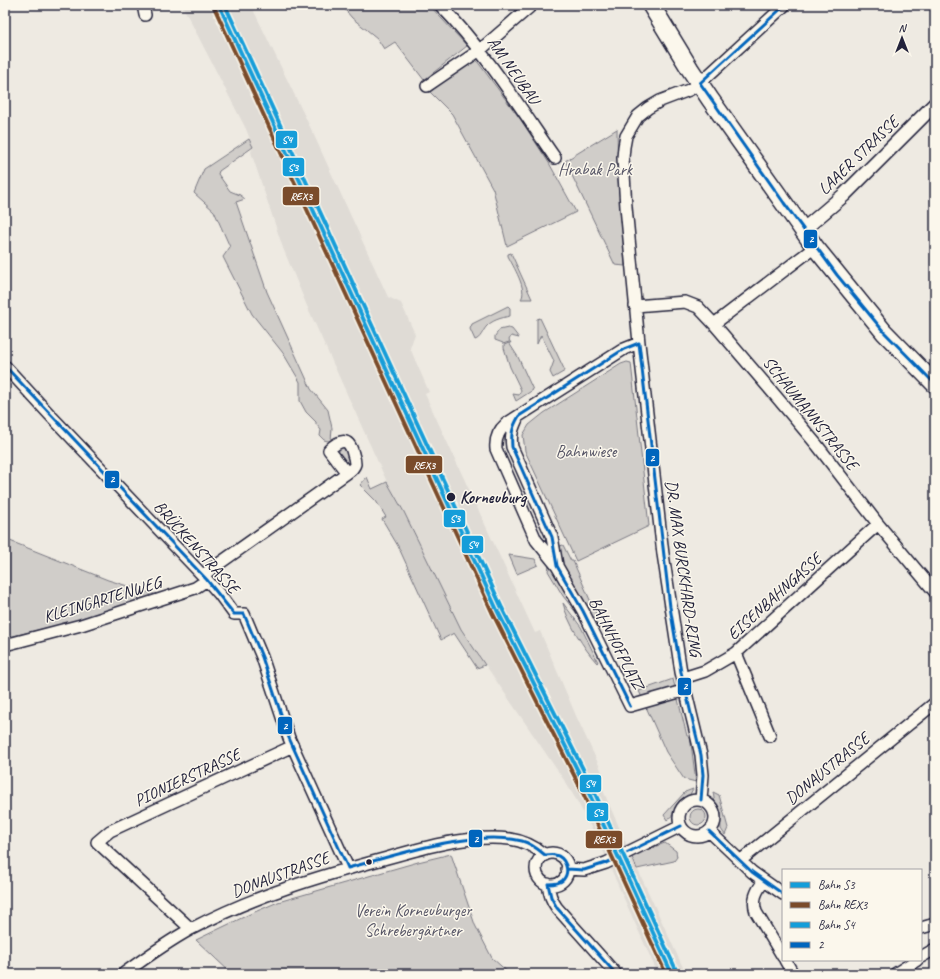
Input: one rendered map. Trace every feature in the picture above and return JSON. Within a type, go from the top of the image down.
[{"type":"main road","points":[[651,5],[700,83],[815,247],[884,332],[934,382]]},
{"type":"street","name":"AM NEUBAU","points":[[440,5],[456,21],[480,50],[555,158]]},
{"type":"street","points":[[426,86],[480,50],[532,5]]},
{"type":"street","name":"DR. MAX BURCKHARD-RING","points":[[701,800],[703,775],[701,755],[683,678],[662,554],[635,306],[624,176],[624,147],[626,136],[638,116],[648,108],[689,90],[700,83],[786,5]]},
{"type":"street","name":"LAAER STRASSE","points":[[803,230],[844,195],[934,108]]},
{"type":"street","points":[[714,324],[815,247]]},
{"type":"street","name":"SCHAUMANNSTRASSE","points":[[635,306],[685,302],[698,307],[817,445],[878,524],[935,592]]},
{"type":"street","name":"BAHNHOFPLATZ","points":[[639,343],[624,349],[506,424],[496,440],[496,449],[536,540],[557,566],[583,611],[630,706],[686,690]]},
{"type":"street","name":"BRÜCKENSTRASSE","points":[[5,366],[205,578],[234,614],[244,614],[262,657],[293,746],[348,868]]},
{"type":"street","name":"BAHNHOFPLATZ","points":[[518,416],[513,427],[512,446],[552,537],[557,566]]},
{"type":"street","points":[[336,443],[348,443],[352,451],[355,464],[347,474],[329,450],[336,443]]},
{"type":"street","name":"KLEINGARTENWEG","points":[[5,644],[81,626],[195,588],[205,578],[347,474]]},
{"type":"street","name":"EISENBAHNGASSE","points":[[683,678],[705,671],[736,653],[878,524]]},
{"type":"street","points":[[736,653],[770,736]]},
{"type":"street","name":"DONAUSTRASSE","points":[[740,861],[935,703]]},
{"type":"street","name":"PIONIERSTRASSE","points":[[191,929],[97,842],[110,831],[293,746]]},
{"type":"street","points":[[701,800],[710,805],[715,813],[715,823],[709,831],[704,834],[695,835],[687,832],[682,826],[680,818],[682,808],[685,805],[692,801],[701,800]]},
{"type":"street","points":[[545,855],[537,863],[536,871],[539,878],[548,884],[556,884],[565,877],[567,869],[584,870],[606,863],[682,826]]},
{"type":"street","points":[[709,831],[740,861],[764,881],[782,893]]},
{"type":"street","name":"DONAUSTRASSE","points":[[123,974],[153,952],[191,929],[267,894],[348,868],[430,847],[494,838],[522,841],[533,846],[545,855],[556,854],[560,856],[564,860],[567,869]]},
{"type":"street","points":[[764,881],[755,895],[754,906],[756,912],[782,955]]},
{"type":"street","points":[[548,884],[551,900],[557,908],[616,974]]},
{"type":"street","points":[[922,928],[935,924]]},
{"type":"street","points":[[922,957],[935,949]]},
{"type":"street","points":[[786,961],[793,974]]},
{"type":"street","points":[[895,974],[915,961]]},
{"type":"shaded area","points":[[182,5],[251,5],[312,131],[388,297],[401,303],[415,334],[410,348],[429,392],[425,394],[535,633],[540,631],[577,718],[604,776],[598,779],[686,974],[658,974],[602,848],[577,801],[461,629],[404,512],[387,482],[307,306],[283,248],[251,152],[253,147],[246,129]]},
{"type":"green space","points":[[341,5],[429,5],[467,46],[424,80],[395,42],[384,49],[377,38],[352,18]]},
{"type":"green space","points":[[474,57],[521,120],[549,163],[576,212],[507,246],[493,189],[452,114],[430,92]]},
{"type":"green space","name":"Hrabak Park","points":[[617,129],[618,177],[625,266],[615,265],[565,161]]},
{"type":"green space","points":[[249,139],[253,147],[219,171],[218,174],[230,191],[245,199],[236,202],[267,292],[311,389],[328,410],[332,428],[331,440],[328,441],[324,440],[320,436],[321,430],[316,422],[306,412],[300,401],[300,382],[283,353],[252,314],[223,257],[230,247],[214,211],[194,193],[204,169]]},
{"type":"green space","points":[[511,253],[532,299],[521,299],[523,290],[508,256],[508,254]]},
{"type":"green space","points":[[508,306],[510,308],[510,316],[491,323],[486,327],[479,338],[475,340],[470,329],[472,324]]},
{"type":"green space","points":[[540,318],[565,371],[553,378],[550,372],[554,361],[541,335],[537,344],[537,319]]},
{"type":"green space","points":[[508,328],[512,329],[519,338],[511,336],[509,340],[511,343],[509,342],[503,344],[495,340],[495,336],[499,330]]},
{"type":"green space","points":[[509,343],[518,357],[533,390],[516,401],[513,394],[519,395],[521,390],[510,367],[504,348],[504,345]]},
{"type":"green space","name":"Bahnwiese","points":[[627,362],[631,363],[649,526],[576,561],[525,451],[523,435],[529,425],[544,413],[621,364]]},
{"type":"green space","points":[[342,447],[346,448],[351,464],[348,465],[339,453],[339,449]]},
{"type":"green space","points":[[367,477],[372,489],[387,482],[404,512],[461,629],[485,665],[477,668],[454,633],[441,640],[398,546],[382,519],[386,517],[376,501],[360,485]]},
{"type":"green space","points":[[5,539],[108,580],[157,595],[79,620],[5,638]]},
{"type":"green space","points":[[563,545],[571,561],[573,561],[597,616],[593,617],[565,569],[562,561],[560,546]]},
{"type":"green space","points":[[509,555],[535,559],[538,565],[517,574]]},
{"type":"green space","points":[[549,566],[581,619],[563,596],[548,571]]},
{"type":"green space","points":[[563,603],[581,627],[598,662],[597,663],[577,634],[568,618]]},
{"type":"green space","points":[[673,679],[687,736],[690,736],[696,782],[684,779],[666,752],[639,691]]},
{"type":"green space","points":[[693,789],[689,796],[681,803],[676,812],[667,820],[664,815],[685,792]]},
{"type":"green space","points":[[713,792],[719,795],[728,828],[725,835],[721,829],[720,812],[715,804]]},
{"type":"green space","points":[[698,809],[704,811],[706,817],[704,823],[698,825],[692,823],[690,817],[692,811]]},
{"type":"green space","points":[[665,843],[676,851],[677,857],[674,861],[637,869],[631,855]]},
{"type":"green space","name":"Verein Korneuburger Schrebergärtner","points":[[451,854],[475,925],[492,958],[510,974],[232,974],[196,940],[278,902]]},
{"type":"rail line","name":"S3","points":[[219,5],[497,610],[587,789],[672,974]]},
{"type":"rail line","name":"S4","points":[[225,5],[502,608],[592,787],[677,972]]},
{"type":"rail line","name":"REX3","points":[[214,7],[492,612],[582,791],[666,974]]},
{"type":"transit line","name":"2","points":[[700,83],[785,5]]},
{"type":"transit line","name":"2","points":[[700,83],[784,203],[837,275],[884,332],[935,384]]},
{"type":"transit line","name":"2","points":[[639,343],[670,607],[681,672],[701,755],[703,775],[701,800]]},
{"type":"transit line","name":"2","points":[[630,706],[583,611],[557,566],[552,537],[512,447],[512,431],[519,416],[624,349],[639,343]]},
{"type":"transit line","name":"2","points":[[5,366],[207,580],[234,614],[244,614],[262,657],[289,738],[348,868]]},
{"type":"transit line","name":"2","points":[[567,869],[584,870],[606,863],[681,826]]},
{"type":"transit line","name":"2","points":[[709,831],[752,872],[782,893]]},
{"type":"transit line","name":"2","points":[[348,868],[435,845],[481,838],[502,838],[522,841],[534,846],[545,855],[554,855],[562,858],[566,865],[567,873],[560,882],[548,884]]},
{"type":"transit line","name":"2","points":[[548,884],[551,897],[557,908],[616,974]]},
{"type":"place","name":"Korneuburg","points":[[451,497]]}]
